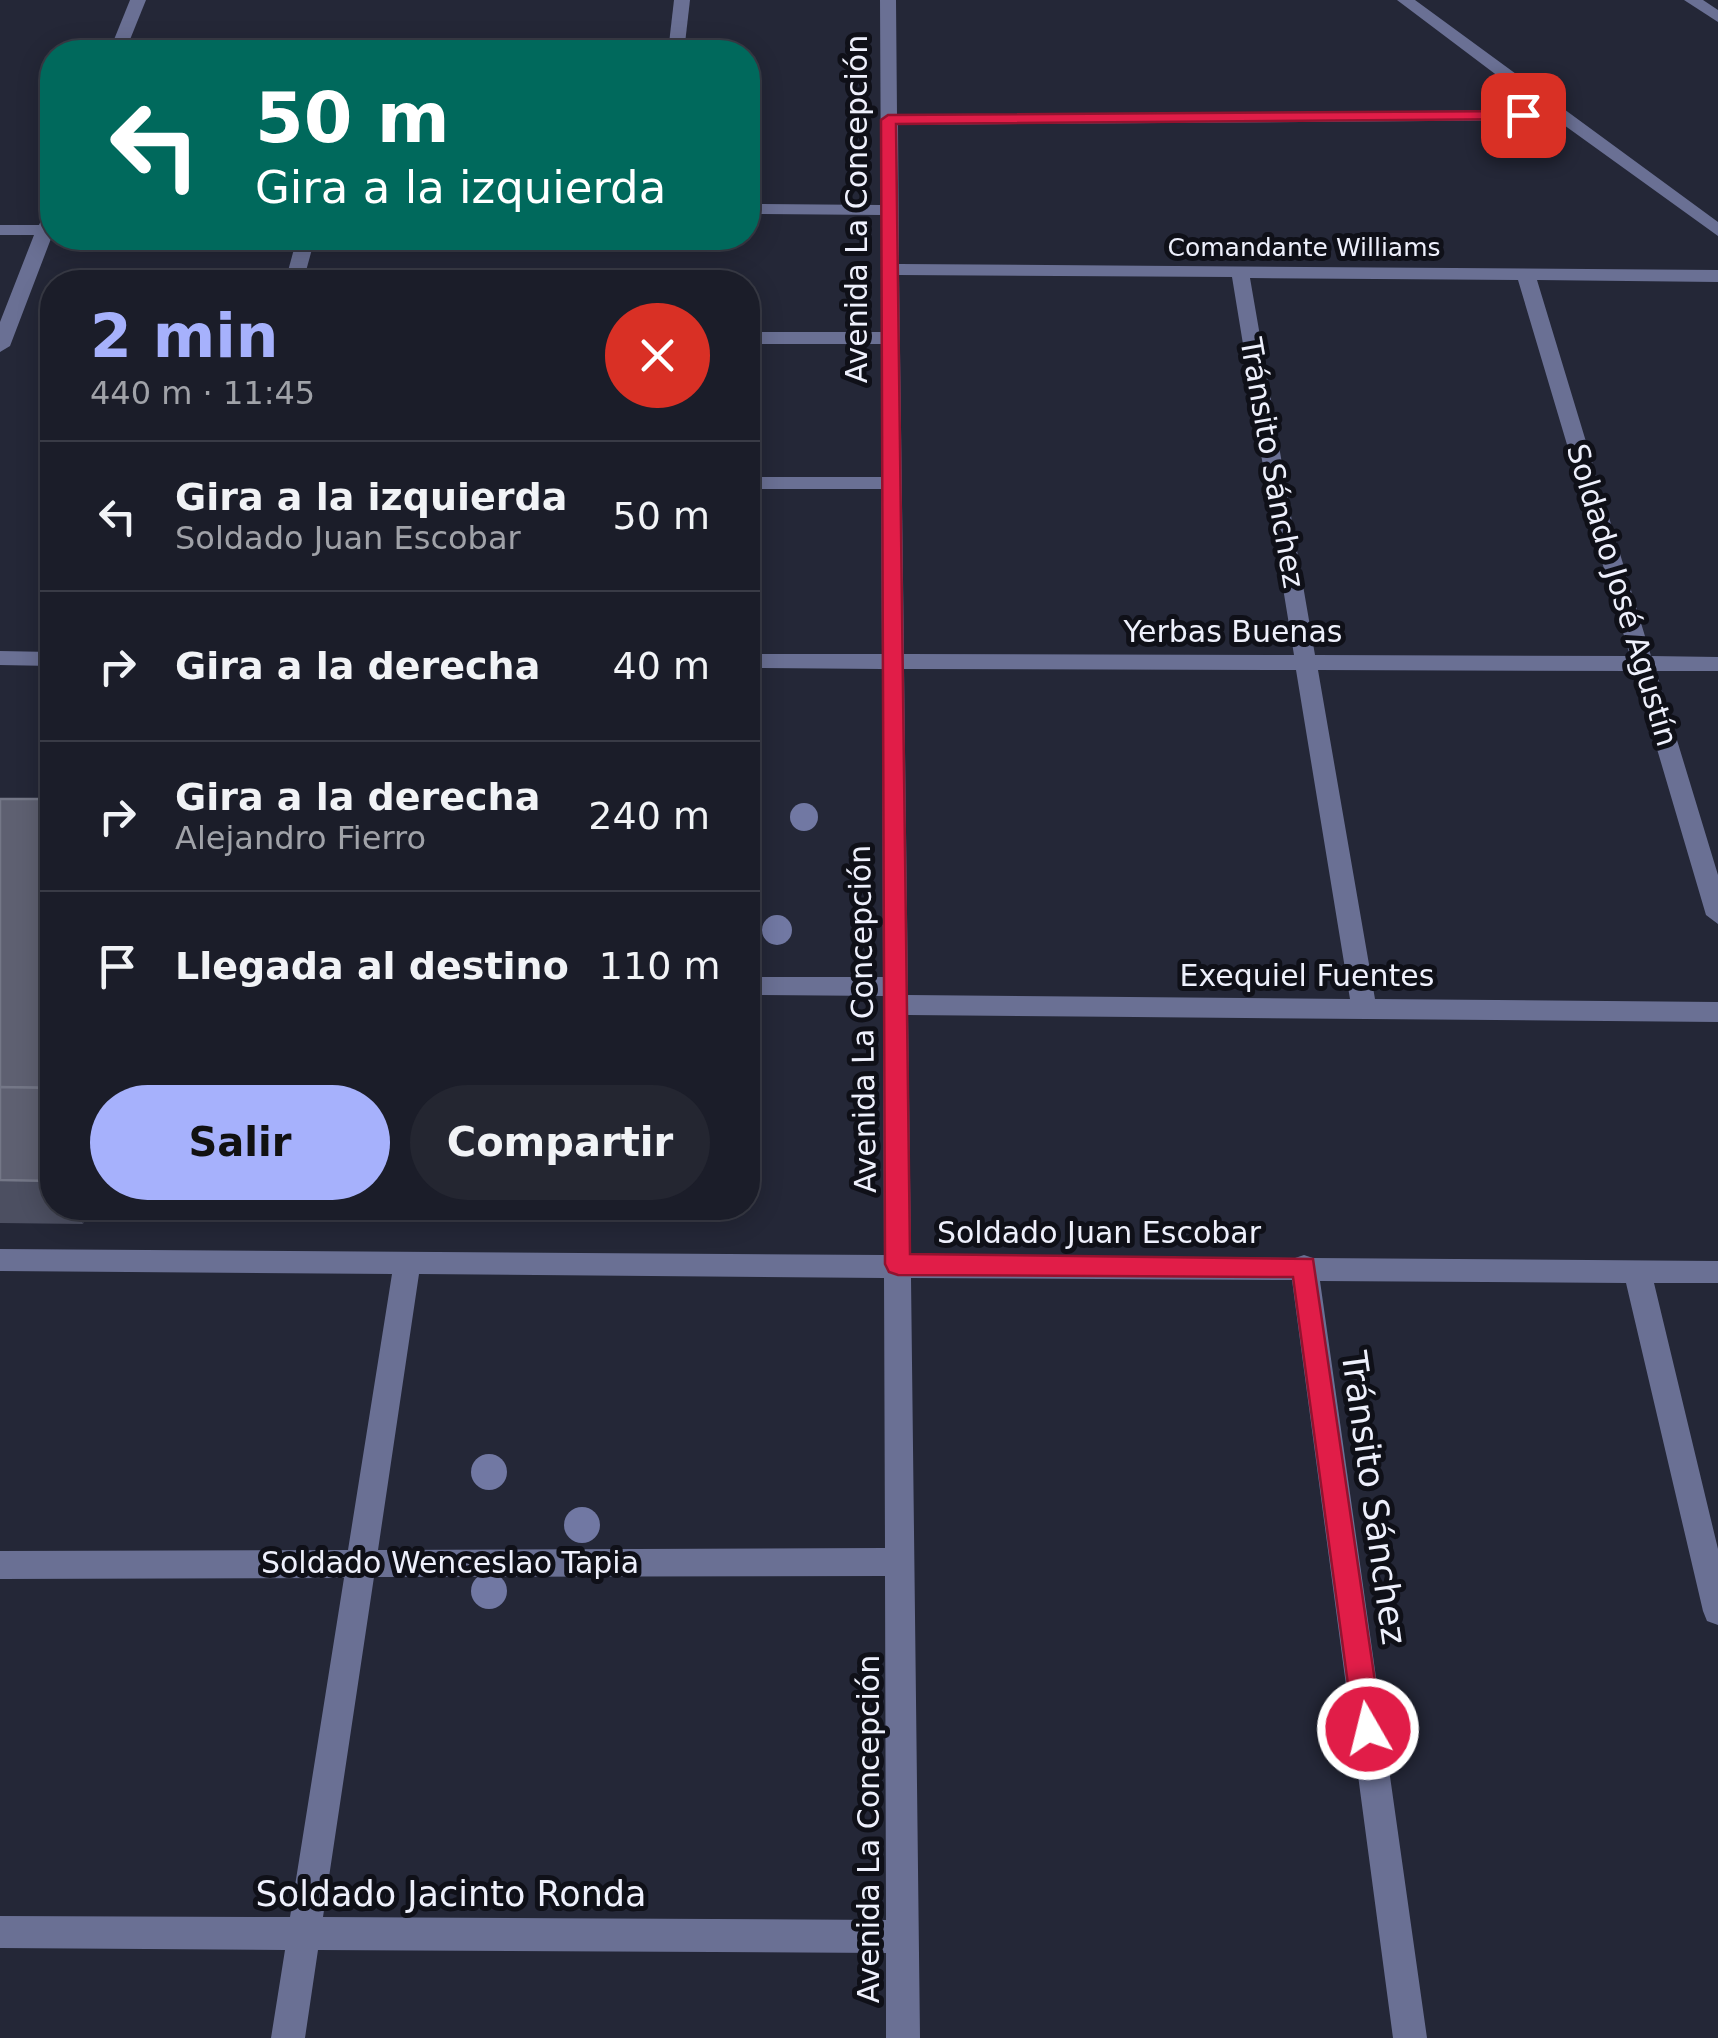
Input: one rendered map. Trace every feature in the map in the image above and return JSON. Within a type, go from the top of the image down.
[{"type":"street","points":[[121,40],[138,0]]},
{"type":"street","points":[[677,40],[682,0]]},
{"type":"street","name":"Avenida La Concepción","points":[[888,0],[902,2038]]},
{"type":"street","points":[[1405,0],[1718,230]]},
{"type":"street","points":[[1692,0],[1717,16]]},
{"type":"street","points":[[888,120],[1561,115]]},
{"type":"street","points":[[760,210],[889,210]]},
{"type":"street","points":[[0,230],[40,223]]},
{"type":"street","points":[[0,346],[40,245]]},
{"type":"street","name":"Comandante Williams","points":[[890,269],[1718,276]]},
{"type":"street","name":"Tránsito Sánchez","points":[[1240,272],[1364,1009]]},
{"type":"street","name":"Soldado José Agustín","points":[[1526,274],[1718,916]]},
{"type":"street","points":[[760,338],[890,338]]},
{"type":"street","points":[[760,483],[891,483]]},
{"type":"street","points":[[0,658],[40,659]]},
{"type":"street","name":"Yerbas Buenas","points":[[760,661],[1718,664]]},
{"type":"street","name":"Exequiel Fuentes","points":[[760,987],[895,996],[1364,1009],[1718,1012]]},
{"type":"street","name":"Soldado Juan Escobar","points":[[0,1260],[1304,1266],[1718,1272]]},
{"type":"street","points":[[288,2038],[407,1262]]},
{"type":"street","name":"Tránsito Sánchez","points":[[1304,1266],[1410,2038]]},
{"type":"street","points":[[1637,1271],[1716,1591]]},
{"type":"street","name":"Soldado Wenceslao Tapia","points":[[0,1565],[900,1562]]},
{"type":"street","name":"Soldado Jacinto Ronda","points":[[0,1932],[902,1937]]},
{"type":"building","points":[[0,799],[40,799],[40,1088],[0,1087]]},
{"type":"building","points":[[0,1087],[40,1088],[40,1181],[0,1180]]},
{"type":"route","points":[[1368,1729],[1304,1266],[898,1264],[888,120],[1523,115]]}]
